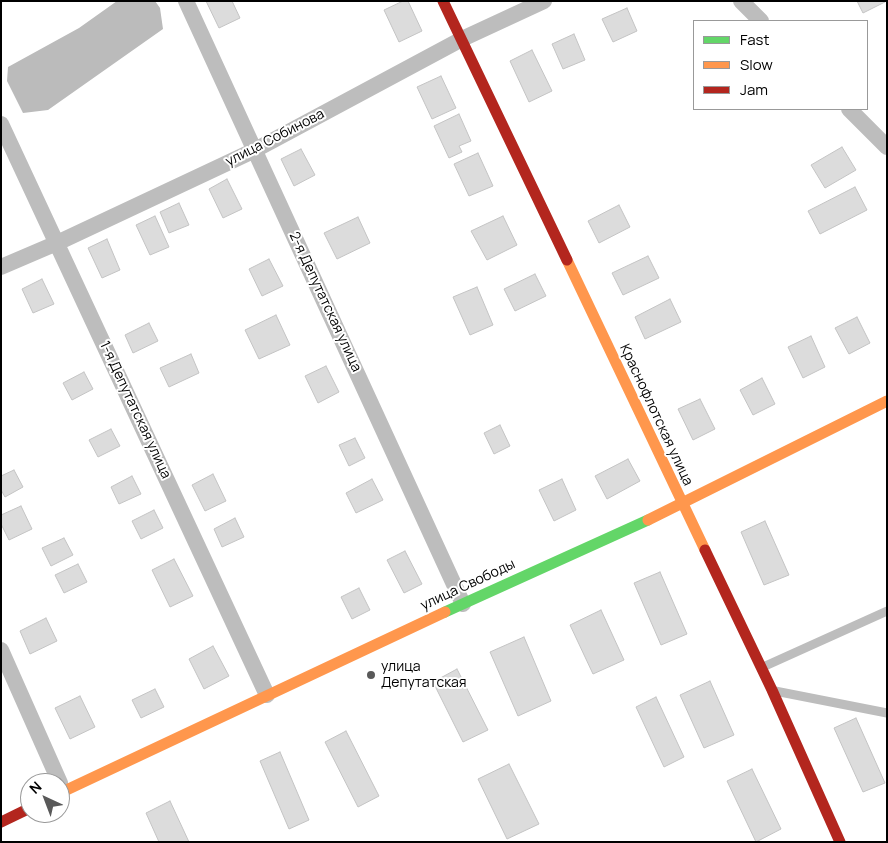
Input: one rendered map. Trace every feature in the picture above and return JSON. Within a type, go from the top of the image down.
[{"type":"street","name":"2-я Депутатская улица","points":[[186,1],[463,604]]},
{"type":"street","name":"Краснофлотская улица","points":[[443,1],[772,690],[840,842]]},
{"type":"street","name":"улица Собинова","points":[[1,267],[57,243],[255,150],[462,39],[544,1]]},
{"type":"street","points":[[741,1],[760,20]]},
{"type":"street","points":[[850,110],[887,147]]},
{"type":"street","name":"1-я Депутатская улица","points":[[1,124],[267,695]]},
{"type":"street","name":"улица Свободы","points":[[70,784],[682,504],[887,401]]},
{"type":"street","points":[[1,650],[54,773]]},
{"type":"street","points":[[1,822],[20,813]]},
{"type":"lane","points":[[760,668],[887,611]]},
{"type":"lane","points":[[772,690],[887,713]]},
{"type":"shaded area","points":[[117,1],[155,1],[160,8],[163,29],[48,110],[23,113],[7,81],[8,67],[79,28]]},
{"type":"building","points":[[206,1],[232,1],[240,18],[219,28]]},
{"type":"building","points":[[403,1],[408,1],[422,31],[399,42],[384,10]]},
{"type":"building","points":[[857,1],[885,1],[885,2],[863,13]]},
{"type":"building","points":[[627,8],[637,31],[613,42],[602,19]]},
{"type":"building","points":[[574,34],[585,60],[563,69],[552,44]]},
{"type":"building","points":[[532,50],[552,91],[529,102],[510,61]]},
{"type":"building","points":[[441,76],[456,108],[432,119],[417,87]]},
{"type":"building","points":[[459,114],[471,141],[459,146],[462,152],[449,158],[434,126]]},
{"type":"building","points":[[842,147],[856,170],[825,188],[811,165]]},
{"type":"building","points":[[301,149],[315,175],[294,186],[281,159]]},
{"type":"building","points":[[478,153],[493,186],[469,196],[454,164]]},
{"type":"building","points":[[227,179],[242,209],[223,218],[209,189]]},
{"type":"building","points":[[855,187],[867,210],[820,234],[808,211]]},
{"type":"building","points":[[179,203],[189,225],[169,233],[160,212]]},
{"type":"building","points":[[619,205],[630,227],[599,243],[588,221]]},
{"type":"building","points":[[155,216],[169,247],[150,255],[136,225]]},
{"type":"building","points":[[503,216],[517,245],[487,260],[471,231]]},
{"type":"building","points":[[358,217],[370,243],[337,259],[324,233]]},
{"type":"building","points":[[107,239],[120,270],[102,278],[88,248]]},
{"type":"building","points":[[648,256],[659,278],[623,295],[612,273]]},
{"type":"building","points":[[269,259],[283,286],[262,296],[249,269]]},
{"type":"building","points":[[535,274],[546,296],[515,311],[504,289]]},
{"type":"building","points":[[42,279],[54,304],[33,313],[22,289]]},
{"type":"building","points":[[477,287],[493,325],[470,335],[453,297]]},
{"type":"building","points":[[670,299],[681,322],[645,339],[635,317]]},
{"type":"building","points":[[276,315],[290,345],[259,359],[245,330]]},
{"type":"building","points":[[857,317],[870,343],[849,354],[835,328]]},
{"type":"building","points":[[149,323],[158,341],[133,353],[125,335]]},
{"type":"building","points":[[811,336],[825,367],[803,378],[788,347]]},
{"type":"building","points":[[191,354],[199,373],[169,387],[160,368]]},
{"type":"building","points":[[326,366],[339,392],[318,403],[305,376]]},
{"type":"building","points":[[84,372],[93,389],[72,400],[63,383]]},
{"type":"building","points":[[762,378],[775,404],[753,415],[740,390]]},
{"type":"building","points":[[700,399],[715,429],[693,440],[678,409]]},
{"type":"building","points":[[500,425],[510,446],[494,454],[484,433]]},
{"type":"building","points":[[111,429],[120,446],[98,457],[89,440]]},
{"type":"building","points":[[355,438],[365,458],[349,466],[339,445]]},
{"type":"building","points":[[628,459],[640,481],[607,499],[595,476]]},
{"type":"building","points":[[14,470],[23,487],[5,497],[1,490],[1,476]]},
{"type":"building","points":[[213,474],[226,501],[205,511],[192,485]]},
{"type":"building","points":[[132,476],[141,494],[119,504],[111,487]]},
{"type":"building","points":[[372,479],[383,500],[356,513],[346,493]]},
{"type":"building","points":[[562,479],[576,510],[554,521],[539,490]]},
{"type":"building","points":[[21,506],[32,529],[9,540],[1,524],[1,515]]},
{"type":"building","points":[[154,510],[163,528],[141,539],[132,521]]},
{"type":"building","points":[[235,518],[244,537],[222,547],[214,529]]},
{"type":"building","points":[[765,521],[789,575],[764,585],[741,532]]},
{"type":"building","points":[[64,538],[73,555],[51,566],[42,548]]},
{"type":"building","points":[[405,551],[422,584],[404,593],[387,560]]},
{"type":"building","points":[[174,559],[193,596],[170,607],[152,570]]},
{"type":"building","points":[[78,564],[87,582],[64,593],[55,575]]},
{"type":"building","points":[[660,572],[687,634],[661,645],[634,583]]},
{"type":"building","points":[[359,588],[370,610],[352,619],[341,597]]},
{"type":"building","points":[[601,610],[624,660],[593,674],[570,625]]},
{"type":"building","points":[[46,618],[57,641],[30,654],[20,631]]},
{"type":"building","points":[[524,637],[551,701],[518,716],[490,652]]},
{"type":"building","points":[[213,646],[229,676],[204,689],[189,659]]},
{"type":"building","points":[[457,669],[488,730],[463,742],[433,682]]},
{"type":"building","points":[[710,681],[734,735],[704,748],[680,695]]},
{"type":"building","points":[[155,689],[164,707],[141,718],[132,700]]},
{"type":"building","points":[[80,696],[95,727],[70,739],[55,708]]},
{"type":"building","points":[[656,697],[684,757],[664,767],[636,707]]},
{"type":"building","points":[[856,718],[885,783],[863,792],[834,728]]},
{"type":"building","points":[[346,731],[379,796],[358,807],[325,742]]},
{"type":"building","points":[[280,752],[309,820],[289,829],[260,761]]},
{"type":"building","points":[[509,764],[539,824],[507,839],[478,779]]},
{"type":"building","points":[[752,769],[781,829],[756,842],[727,781]]},
{"type":"building","points":[[170,801],[189,842],[159,842],[146,813]]},
{"type":"traffic: fast","points":[[445,612],[648,520]]},
{"type":"traffic: slow","points":[[567,260],[705,550]]},
{"type":"traffic: slow","points":[[648,520],[887,401]]},
{"type":"traffic: slow","points":[[70,788],[445,612]]},
{"type":"traffic: jam","points":[[443,1],[567,260]]},
{"type":"traffic: jam","points":[[705,550],[772,690],[840,842]]},
{"type":"traffic: jam","points":[[1,822],[20,813]]},
{"type":"place","name":"улица Депутатская","points":[[371,675]]}]
